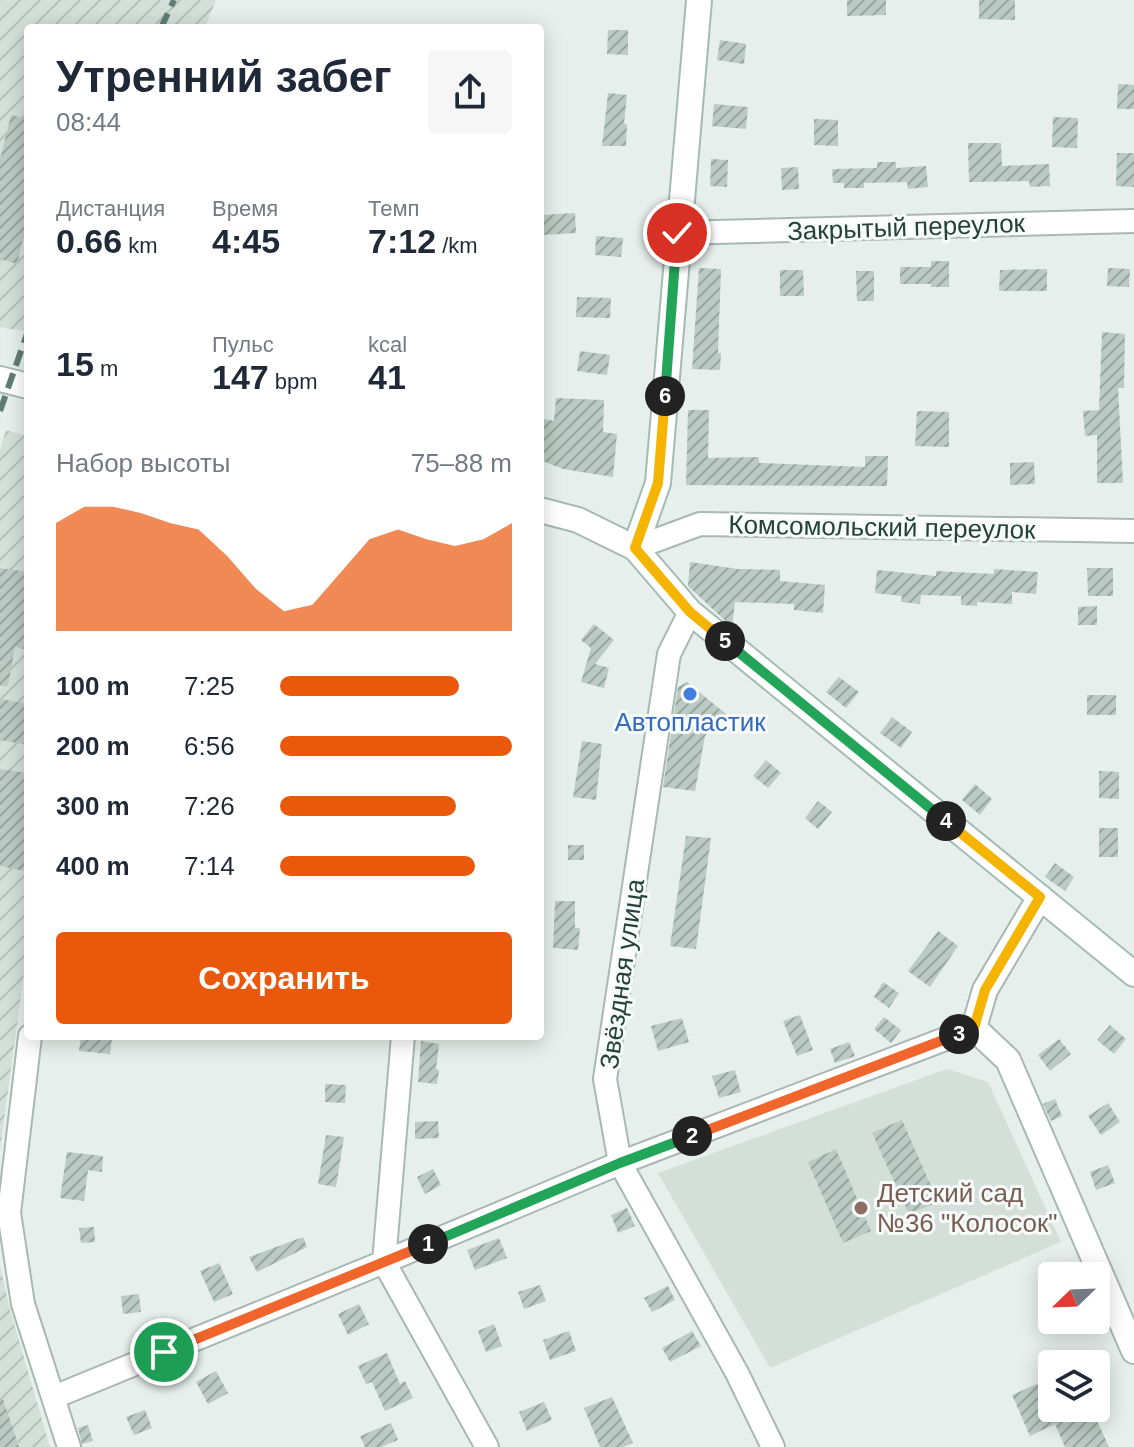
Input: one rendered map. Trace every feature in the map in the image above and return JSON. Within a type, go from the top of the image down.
[{"type":"main road","points":[[635,548],[658,483],[699,0]]},
{"type":"main road","points":[[0,379],[24,385]]},
{"type":"main road","points":[[544,511],[578,520],[635,548],[690,612],[1134,974]]},
{"type":"main road","points":[[1040,897],[985,990],[974,1028],[1008,1060],[1134,1351]]},
{"type":"street","name":"Закрытый переулок","points":[[677,233],[1134,221]]},
{"type":"street","name":"Комсомольский переулок","points":[[635,548],[700,524],[1134,531]]},
{"type":"street","name":"Звёздная улица","points":[[690,612],[669,654],[605,1079],[620,1163],[737,1373],[773,1447]]},
{"type":"street","points":[[54,1397],[620,1163],[974,1028]]},
{"type":"street","points":[[30,1040],[9,1213],[23,1304],[69,1447]]},
{"type":"street","points":[[403,1040],[384,1262],[487,1447]]},
{"type":"shaded area","points":[[0,0],[216,0],[207,24],[24,24],[24,331],[0,327]]},
{"type":"shaded area","points":[[6,430],[24,435],[24,973],[0,1149],[0,450]]},
{"type":"shaded area","name":"Детский сад №36 \"Колосок\"","points":[[947,1069],[988,1082],[1061,1242],[770,1368],[658,1173]]},
{"type":"shaded area","points":[[0,1266],[10,1310],[50,1447],[0,1447]]},
{"type":"building","points":[[847,0],[886,0],[886,15],[847,16]]},
{"type":"building","points":[[979,0],[1015,0],[1015,20],[979,19]]},
{"type":"building","points":[[608,30],[628,30],[628,55],[607,54]]},
{"type":"building","points":[[720,40],[746,44],[744,64],[717,60]]},
{"type":"building","points":[[1118,84],[1134,85],[1134,109],[1117,109]]},
{"type":"building","points":[[608,93],[627,95],[624,124],[627,124],[626,146],[602,146]]},
{"type":"building","points":[[714,104],[748,107],[746,129],[712,126]]},
{"type":"building","points":[[11,115],[24,118],[24,235],[17,264],[0,259],[0,159]]},
{"type":"building","points":[[1053,117],[1078,118],[1077,148],[1052,147]]},
{"type":"building","points":[[814,119],[838,120],[838,146],[814,145]]},
{"type":"building","points":[[968,143],[1001,143],[1002,166],[1049,164],[1050,186],[1030,187],[1029,181],[969,182]]},
{"type":"building","points":[[1117,153],[1134,153],[1134,187],[1116,186]]},
{"type":"building","points":[[711,159],[728,160],[727,187],[710,186]]},
{"type":"building","points":[[877,162],[896,162],[896,168],[926,166],[928,187],[908,189],[907,182],[864,183],[864,188],[844,188],[844,183],[833,183],[832,169],[877,168]]},
{"type":"building","points":[[798,167],[799,189],[782,190],[781,168]]},
{"type":"building","points":[[575,213],[576,233],[544,235],[544,215]]},
{"type":"building","points":[[596,236],[623,238],[621,257],[595,255]]},
{"type":"building","points":[[931,261],[949,261],[949,287],[900,284],[900,267],[931,267]]},
{"type":"building","points":[[699,268],[721,269],[720,370],[692,369]]},
{"type":"building","points":[[1108,268],[1130,269],[1129,287],[1107,286]]},
{"type":"building","points":[[1047,269],[1047,291],[999,291],[1000,270]]},
{"type":"building","points":[[780,270],[803,270],[804,296],[780,296]]},
{"type":"building","points":[[856,271],[874,271],[874,301],[857,301]]},
{"type":"building","points":[[577,297],[611,298],[610,318],[576,317]]},
{"type":"building","points":[[1102,332],[1125,334],[1124,388],[1118,388],[1123,483],[1097,483],[1097,435],[1085,436],[1083,411],[1099,410]]},
{"type":"building","points":[[580,351],[610,355],[607,375],[577,371]]},
{"type":"building","points":[[556,398],[604,400],[603,432],[617,434],[613,477],[563,469],[544,462],[544,419],[554,421]]},
{"type":"building","points":[[688,410],[709,410],[708,458],[759,457],[759,463],[865,467],[865,456],[888,456],[887,486],[686,485]]},
{"type":"building","points":[[917,411],[949,412],[949,447],[915,446]]},
{"type":"building","points":[[1034,462],[1035,484],[1010,485],[1010,463]]},
{"type":"building","points":[[690,562],[738,569],[780,570],[780,581],[825,585],[823,613],[794,610],[794,604],[735,602],[732,627],[688,586]]},
{"type":"building","points":[[0,568],[24,571],[24,649],[15,647],[8,686],[0,686]]},
{"type":"building","points":[[1087,568],[1113,568],[1113,596],[1088,596]]},
{"type":"building","points":[[994,569],[1038,572],[1036,594],[1012,592],[1012,604],[977,602],[977,606],[961,605],[961,596],[921,595],[920,604],[901,602],[902,596],[875,593],[877,570],[936,576],[936,571],[994,574]]},
{"type":"building","points":[[1097,606],[1097,625],[1078,625],[1078,607]]},
{"type":"building","points":[[594,624],[614,640],[595,664],[609,668],[604,688],[581,682],[591,648],[581,640]]},
{"type":"building","points":[[839,677],[859,692],[846,708],[826,692]]},
{"type":"building","points":[[687,682],[726,714],[705,736],[695,791],[663,787],[678,687]]},
{"type":"building","points":[[1087,695],[1116,695],[1116,715],[1087,715]]},
{"type":"building","points":[[0,699],[24,703],[24,744],[0,740]]},
{"type":"building","points":[[892,717],[912,732],[901,748],[880,733]]},
{"type":"building","points":[[582,741],[602,744],[596,800],[573,797]]},
{"type":"building","points":[[766,760],[781,773],[768,788],[753,776]]},
{"type":"building","points":[[0,769],[24,772],[24,871],[0,866]]},
{"type":"building","points":[[1099,771],[1119,772],[1119,799],[1099,798]]},
{"type":"building","points":[[975,784],[992,799],[980,815],[962,800]]},
{"type":"building","points":[[818,801],[832,812],[818,829],[805,818]]},
{"type":"building","points":[[1099,828],[1118,828],[1118,857],[1099,857]]},
{"type":"building","points":[[686,836],[711,838],[696,949],[670,946]]},
{"type":"building","points":[[568,845],[584,845],[584,860],[568,860]]},
{"type":"building","points":[[1055,863],[1074,877],[1065,891],[1045,877]]},
{"type":"building","points":[[555,901],[575,901],[575,928],[580,928],[578,950],[553,948]]},
{"type":"building","points":[[938,931],[958,946],[930,987],[908,971]]},
{"type":"building","points":[[883,982],[899,993],[889,1008],[874,997]]},
{"type":"building","points":[[800,1015],[813,1050],[797,1056],[783,1021]]},
{"type":"building","points":[[884,1017],[901,1030],[891,1043],[874,1029]]},
{"type":"building","points":[[682,1018],[689,1042],[658,1051],[651,1026]]},
{"type":"building","points":[[1110,1025],[1126,1039],[1114,1054],[1097,1040]]},
{"type":"building","points":[[1059,1039],[1071,1054],[1050,1071],[1038,1055]]},
{"type":"building","points":[[80,1040],[112,1040],[110,1054],[79,1051]]},
{"type":"building","points":[[421,1041],[439,1044],[437,1084],[418,1082]]},
{"type":"building","points":[[849,1042],[855,1056],[835,1063],[830,1049]]},
{"type":"building","points":[[735,1070],[741,1092],[719,1098],[712,1076]]},
{"type":"building","points":[[325,1084],[346,1085],[345,1103],[325,1102]]},
{"type":"building","points":[[1055,1099],[1062,1116],[1051,1121],[1043,1104]]},
{"type":"building","points":[[1108,1103],[1120,1122],[1101,1135],[1088,1116]]},
{"type":"building","points":[[902,1120],[938,1202],[909,1214],[872,1133]]},
{"type":"building","points":[[438,1121],[439,1138],[415,1139],[415,1122]]},
{"type":"building","points":[[326,1135],[344,1137],[336,1187],[318,1184]]},
{"type":"building","points":[[836,1149],[871,1231],[843,1243],[808,1162]]},
{"type":"building","points":[[67,1152],[103,1156],[102,1172],[88,1170],[84,1201],[60,1198]]},
{"type":"building","points":[[1108,1165],[1115,1183],[1096,1190],[1090,1172]]},
{"type":"building","points":[[433,1169],[441,1185],[425,1194],[417,1177]]},
{"type":"building","points":[[627,1208],[635,1226],[618,1233],[611,1215]]},
{"type":"building","points":[[94,1227],[95,1242],[81,1243],[79,1228]]},
{"type":"building","points":[[303,1237],[307,1247],[257,1272],[249,1257]]},
{"type":"building","points":[[499,1238],[507,1258],[475,1270],[467,1250]]},
{"type":"building","points":[[219,1263],[233,1294],[214,1302],[200,1271]]},
{"type":"building","points":[[540,1285],[546,1301],[524,1309],[518,1292]]},
{"type":"building","points":[[668,1286],[675,1300],[652,1312],[644,1298]]},
{"type":"building","points":[[139,1294],[141,1312],[123,1314],[121,1296]]},
{"type":"building","points":[[359,1304],[369,1324],[348,1335],[338,1314]]},
{"type":"building","points":[[494,1324],[502,1346],[486,1352],[478,1331]]},
{"type":"building","points":[[569,1331],[576,1351],[550,1360],[543,1340]]},
{"type":"building","points":[[692,1331],[701,1346],[670,1362],[662,1348]]},
{"type":"building","points":[[387,1353],[400,1384],[405,1381],[413,1398],[385,1411],[372,1382],[366,1384],[358,1366]]},
{"type":"building","points":[[216,1371],[228,1393],[208,1404],[196,1382]]},
{"type":"building","points":[[1038,1383],[1038,1422],[1097,1422],[1109,1447],[1065,1447],[1055,1424],[1030,1436],[1012,1395]]},
{"type":"building","points":[[612,1397],[633,1443],[623,1447],[600,1447],[584,1408]]},
{"type":"building","points":[[3,1399],[19,1447],[0,1447],[0,1400]]},
{"type":"building","points":[[544,1402],[552,1420],[527,1431],[519,1412]]},
{"type":"building","points":[[145,1410],[152,1428],[134,1435],[126,1417]]},
{"type":"building","points":[[391,1423],[398,1440],[381,1447],[365,1447],[360,1436]]},
{"type":"building","points":[[88,1425],[93,1441],[82,1444],[78,1428]]},
{"type":"railway","points":[[163,24],[174,0]]},
{"type":"railway","points":[[0,411],[24,342]]},
{"type":"place","name":"Автопластик","points":[[690,694]]},
{"type":"place","name":"Детский сад №36 \"Колосок\"","points":[[861,1208]]},
{"type":"route","points":[[164,1352],[620,1163],[974,1028],[985,990],[1040,897],[690,612],[635,548],[658,483],[677,233]]}]
